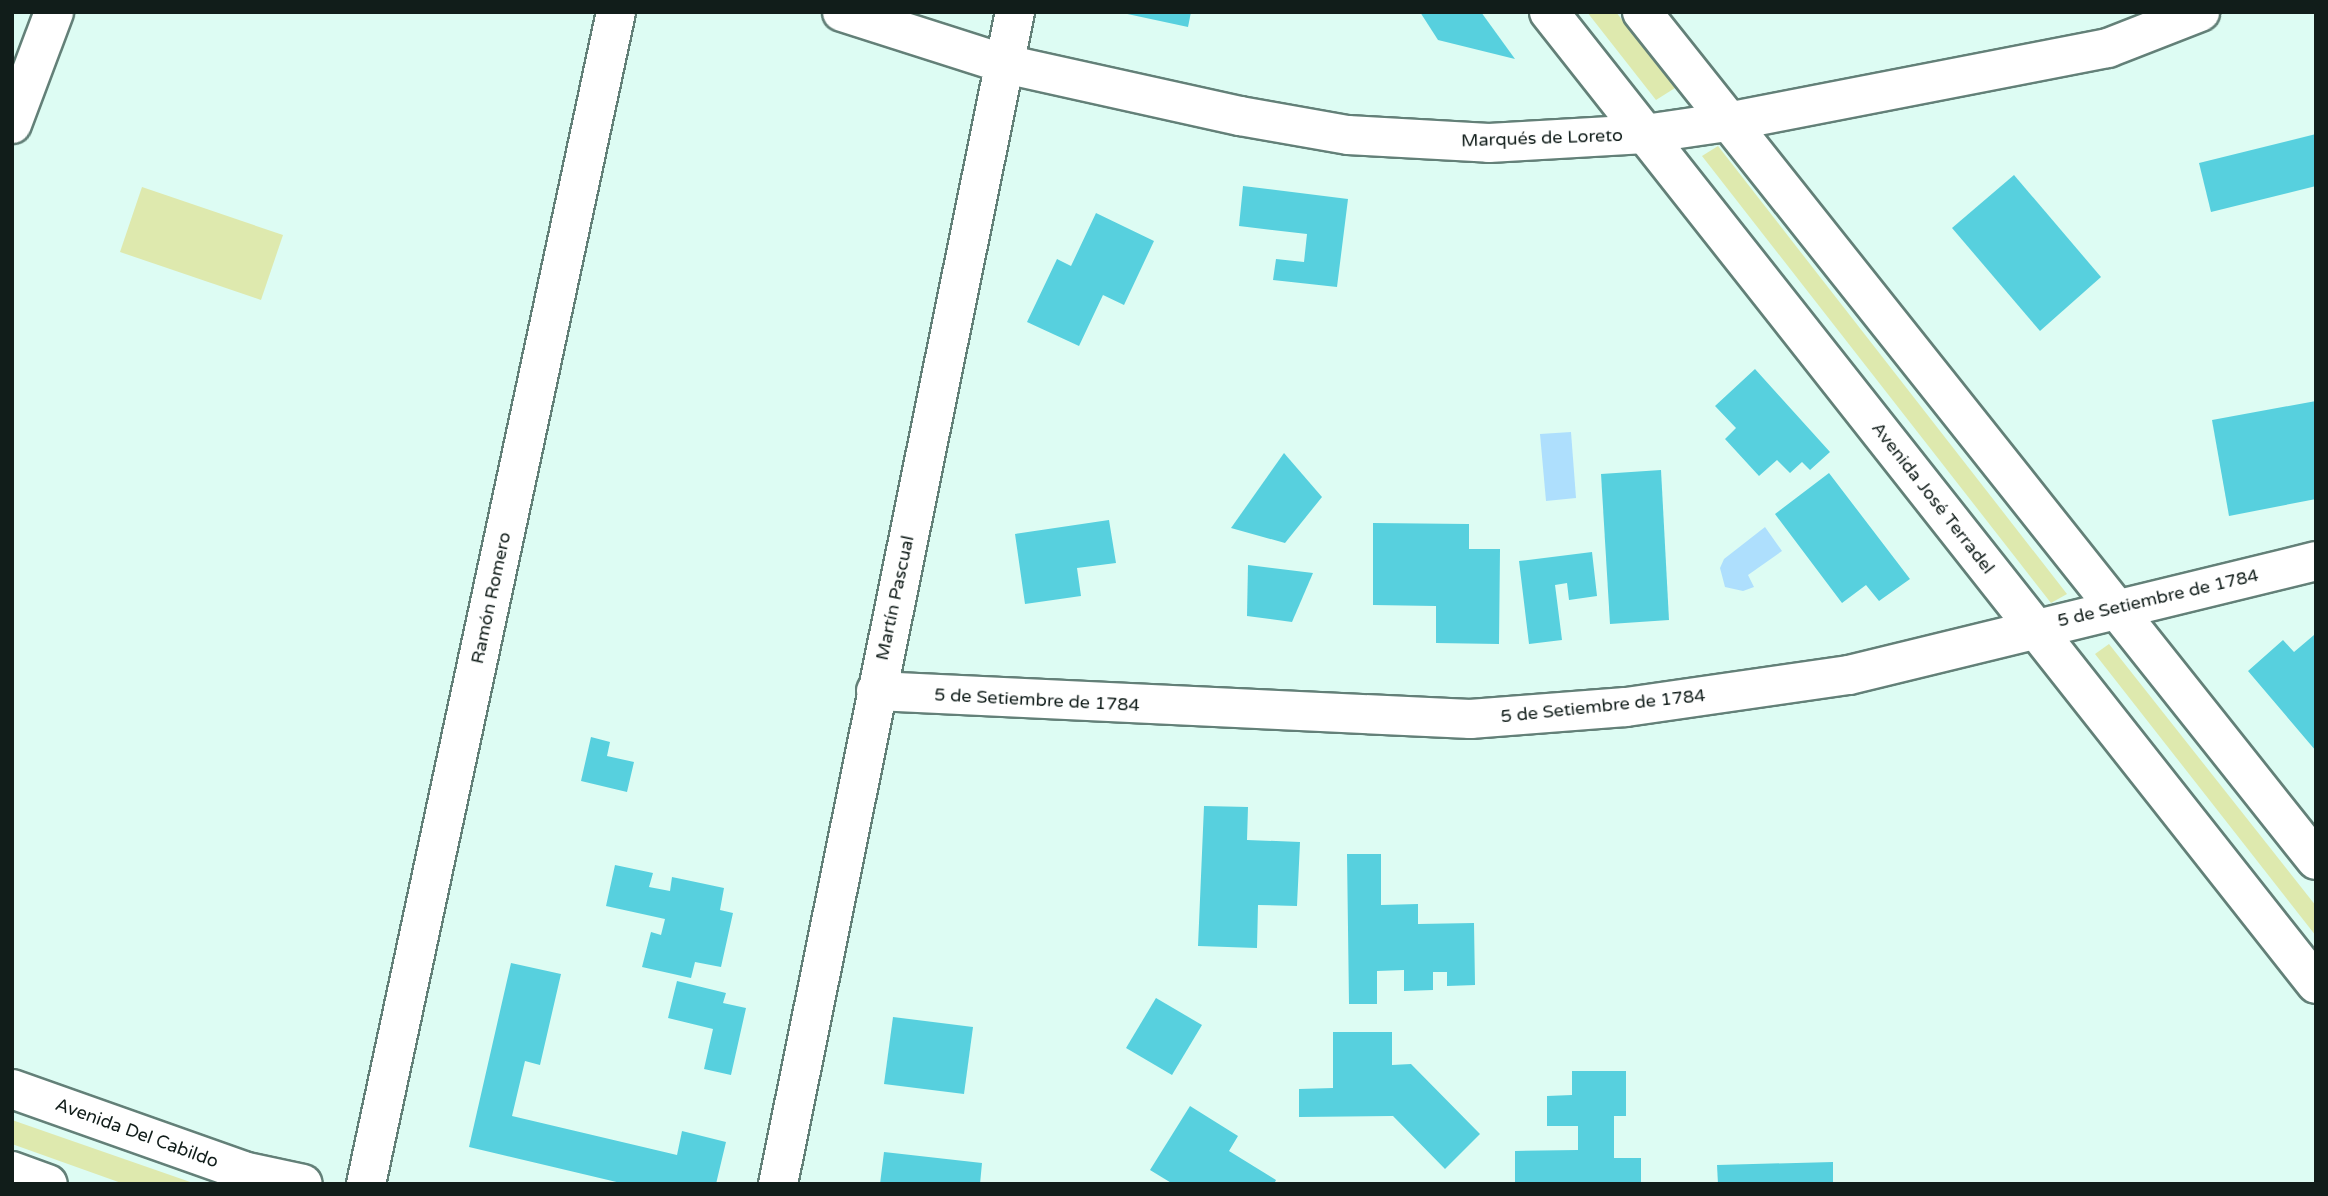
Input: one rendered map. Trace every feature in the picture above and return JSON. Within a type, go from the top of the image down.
[{"type":"street","points":[[12,124],[54,12]]},
{"type":"street","name":"Ramón Romero","points":[[366,1184],[616,12]]},
{"type":"street","name":"Marqués de Loreto","points":[[842,12],[1005,64],[1348,135],[1489,143],[1645,134],[1727,122],[2108,48],[2200,12]]},
{"type":"street","name":"Martín Pascual","points":[[778,1184],[1015,12]]},
{"type":"street","name":"Avenida José Terradel","points":[[1549,12],[2316,984]]},
{"type":"street","points":[[1642,12],[2316,860]]},
{"type":"street","name":"5 de Setiembre de 1784","points":[[876,691],[1470,719],[1626,707],[1849,675],[2034,626],[2316,561]]},
{"type":"street","name":"Avenida Del Cabildo","points":[[12,1089],[243,1171],[303,1184]]},
{"type":"street","points":[[12,1171],[48,1184]]},
{"type":"green space","points":[[1587,12],[1616,12],[1675,88],[1656,100]]},
{"type":"green space","points":[[1718,146],[2067,594],[2051,603],[1702,156]]},
{"type":"green space","points":[[142,187],[283,235],[261,300],[120,252]]},
{"type":"green space","points":[[2109,644],[2316,906],[2316,936],[2095,654]]},
{"type":"green space","points":[[12,1120],[196,1184],[124,1184],[12,1144]]},
{"type":"water","points":[[1571,432],[1576,498],[1546,501],[1540,434]]},
{"type":"water","points":[[1765,527],[1782,551],[1748,575],[1754,587],[1743,591],[1725,587],[1720,568],[1724,559]]},
{"type":"building","points":[[1118,12],[1191,12],[1188,27]]},
{"type":"building","points":[[1420,12],[1481,12],[1515,59],[1438,40]]},
{"type":"building","points":[[2316,134],[2316,186],[2211,212],[2199,163]]},
{"type":"building","points":[[2014,175],[2101,277],[2040,331],[1952,228]]},
{"type":"building","points":[[1243,186],[1348,199],[1337,287],[1273,280],[1276,259],[1304,262],[1307,234],[1239,226]]},
{"type":"building","points":[[1096,213],[1154,241],[1124,305],[1103,295],[1079,346],[1027,322],[1057,259],[1071,266]]},
{"type":"building","points":[[1755,369],[1830,452],[1810,470],[1802,462],[1790,473],[1777,460],[1759,476],[1725,439],[1736,428],[1715,406]]},
{"type":"building","points":[[2316,401],[2316,499],[2229,516],[2212,420]]},
{"type":"building","points":[[1284,453],[1322,497],[1285,543],[1231,528]]},
{"type":"building","points":[[1661,470],[1669,620],[1610,624],[1601,474]]},
{"type":"building","points":[[1829,473],[1910,579],[1879,601],[1866,585],[1842,603],[1775,514]]},
{"type":"building","points":[[1109,520],[1116,563],[1077,568],[1081,596],[1025,604],[1015,534]]},
{"type":"building","points":[[1373,523],[1469,524],[1469,549],[1500,549],[1499,644],[1436,643],[1436,606],[1373,605]]},
{"type":"building","points":[[1592,552],[1597,596],[1569,600],[1567,583],[1555,585],[1562,640],[1529,644],[1519,561]]},
{"type":"building","points":[[1248,565],[1313,573],[1292,622],[1247,616]]},
{"type":"building","points":[[2314,635],[2316,751],[2248,671],[2283,640],[2294,652]]},
{"type":"building","points":[[591,737],[610,742],[607,756],[634,762],[627,792],[581,781]]},
{"type":"building","points":[[1204,806],[1248,807],[1247,840],[1300,842],[1297,906],[1258,905],[1257,948],[1198,946]]},
{"type":"building","points":[[1347,854],[1381,854],[1381,905],[1418,904],[1418,924],[1474,923],[1475,985],[1447,986],[1447,972],[1433,972],[1433,990],[1404,991],[1404,970],[1377,971],[1377,1004],[1349,1004]]},
{"type":"building","points":[[615,865],[653,873],[649,887],[670,891],[672,877],[724,888],[720,910],[733,913],[721,967],[695,962],[691,978],[642,967],[651,932],[661,935],[665,919],[606,906]]},
{"type":"building","points":[[511,963],[561,974],[540,1065],[525,1061],[512,1116],[677,1155],[682,1131],[726,1142],[716,1184],[625,1184],[469,1147]]},
{"type":"building","points":[[677,981],[726,993],[723,1003],[746,1008],[731,1075],[704,1069],[713,1029],[668,1018]]},
{"type":"building","points":[[1156,998],[1202,1025],[1172,1075],[1126,1048]]},
{"type":"building","points":[[893,1017],[973,1027],[964,1094],[884,1084]]},
{"type":"building","points":[[1333,1032],[1392,1032],[1392,1065],[1411,1064],[1480,1134],[1445,1169],[1393,1116],[1299,1117],[1299,1089],[1333,1088]]},
{"type":"building","points":[[1572,1071],[1626,1071],[1626,1116],[1614,1116],[1614,1158],[1641,1158],[1641,1184],[1515,1184],[1515,1151],[1578,1150],[1578,1126],[1547,1126],[1547,1096],[1572,1095]]},
{"type":"building","points":[[1190,1106],[1238,1136],[1229,1151],[1276,1180],[1274,1184],[1173,1184],[1150,1170]]},
{"type":"building","points":[[884,1152],[982,1163],[980,1184],[880,1184]]},
{"type":"building","points":[[1833,1162],[1833,1184],[1718,1184],[1717,1165]]}]
